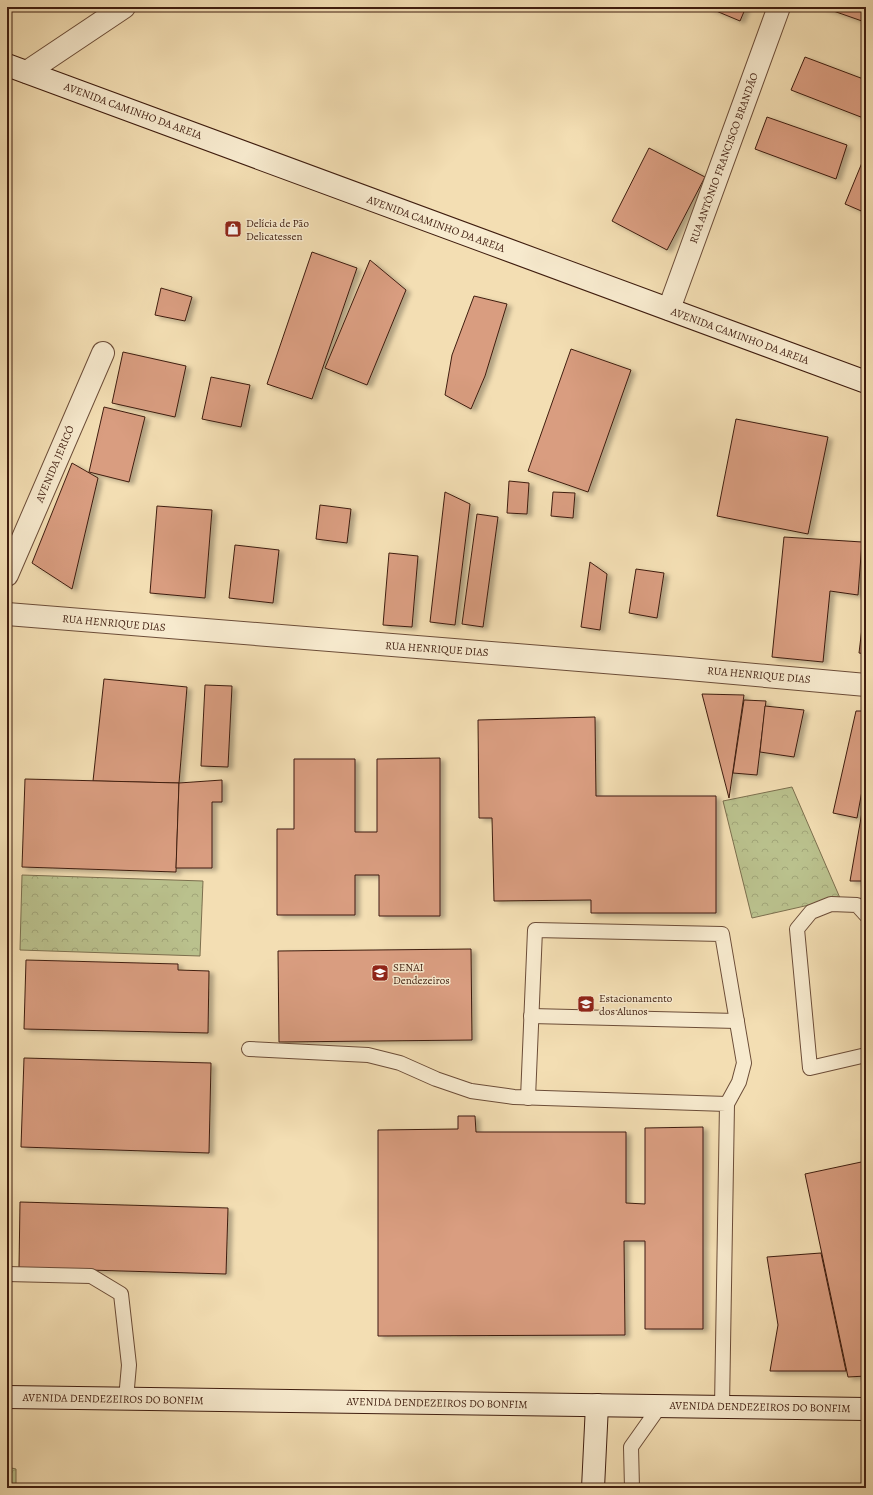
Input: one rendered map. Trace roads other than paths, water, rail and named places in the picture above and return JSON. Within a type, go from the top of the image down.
[{"type":"main road","points":[[17,68],[124,7]]},
{"type":"main road","name":"RUA ANTÔNIO FRANCISCO BRANDÃO","points":[[669,310],[779,7]]},
{"type":"main road","name":"AVENIDA CAMINHO DA AREIA","points":[[17,68],[866,382]]},
{"type":"main road","name":"AVENIDA JERICÓ","points":[[7,574],[103,353]]},
{"type":"main road","name":"RUA HENRIQUE DIAS","points":[[7,614],[678,668],[866,685]]},
{"type":"main road","name":"AVENIDA DENDEZEIROS DO BONFIM","points":[[7,1398],[866,1408]]},
{"type":"main road","points":[[593,1488],[597,1405]]},
{"type":"lane","points":[[866,914],[857,905],[831,904],[811,912],[797,929],[810,1068],[866,1055]]},
{"type":"lane","points":[[528,1098],[535,930],[722,934],[744,1063],[739,1082],[727,1104],[722,1406]]},
{"type":"lane","points":[[531,1016],[737,1020]]},
{"type":"lane","points":[[249,1049],[368,1055],[400,1063],[436,1079],[471,1091],[528,1098],[727,1104]]},
{"type":"lane","points":[[7,1274],[90,1276],[121,1294],[129,1365],[126,1399]]},
{"type":"lane","points":[[632,1488],[631,1447],[660,1406]]},
{"type":"place","name":"Delícia de Pão Delicatessen","points":[[233,229]]},
{"type":"place","name":"SENAI Dendezeiros","points":[[380,973]]},
{"type":"place","name":"Estacionamento dos Alunos","points":[[586,1004]]}]
